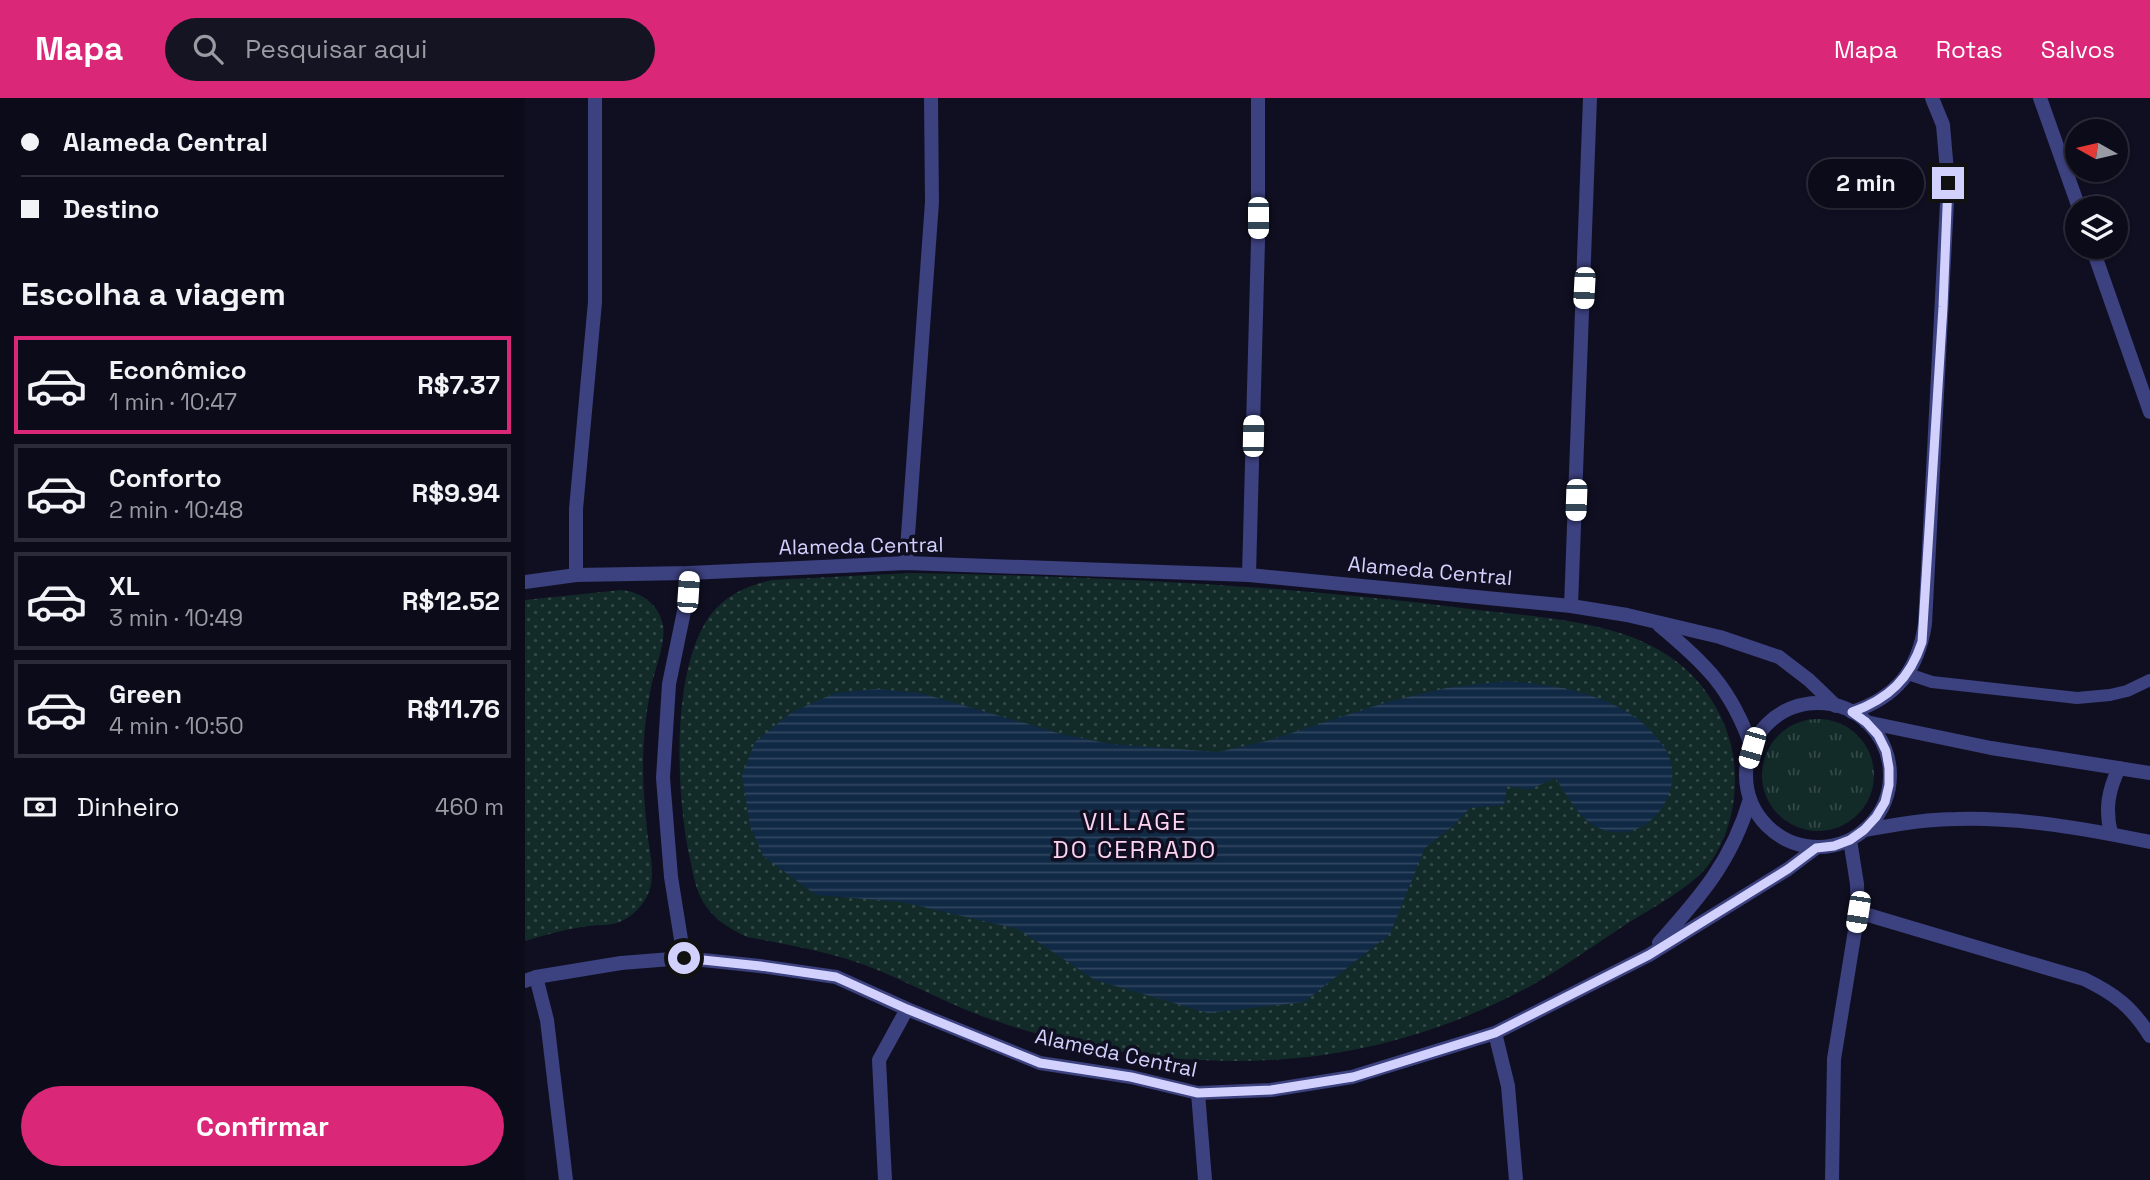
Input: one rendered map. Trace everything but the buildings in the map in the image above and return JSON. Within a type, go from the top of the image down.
[{"type":"street","points":[[576,575],[576,509],[595,302],[596,98]]},
{"type":"street","points":[[907,563],[933,202],[931,98]]},
{"type":"street","points":[[1249,575],[1258,242],[1258,98]]},
{"type":"street","points":[[1571,606],[1590,98]]},
{"type":"street","points":[[1852,712],[1883,698],[1908,674],[1922,642],[1925,624],[1948,183],[1943,125],[1932,98]]},
{"type":"street","points":[[2040,98],[2075,196]]},
{"type":"street","points":[[2096,259],[2150,412]]},
{"type":"street","name":"Alameda Central","points":[[525,582],[576,575],[907,563],[1249,575],[1571,606],[1627,615],[1720,637],[1779,657],[1809,680],[1836,706]]},
{"type":"street","points":[[684,958],[671,877],[663,778],[669,684],[688,592],[689,573]]},
{"type":"street","name":"Alameda Central","points":[[1658,624],[1699,658],[1718,679],[1733,703],[1752,748]]},
{"type":"street","points":[[1819,703],[1852,712],[1878,735],[1886,751],[1889,785],[1885,802],[1864,830],[1850,840],[1834,846],[1816,848],[1783,839],[1758,815],[1750,800],[1747,765],[1759,733],[1771,720],[1802,705],[1819,703]]},
{"type":"street","points":[[1866,722],[1980,746],[2150,773]]},
{"type":"street","points":[[2111,834],[2108,798],[2119,768]]},
{"type":"street","name":"Alameda Central","points":[[1649,955],[1723,866],[1744,822],[1750,800]]},
{"type":"street","points":[[1864,830],[1910,822],[1989,819],[2111,834],[2150,842]]},
{"type":"street","points":[[1832,1180],[1834,1059],[1858,912],[1850,840]]},
{"type":"street","name":"Alameda Central","points":[[531,979],[621,963],[684,958],[836,977],[1040,1063],[1131,1077],[1198,1093],[1271,1090],[1353,1077],[1495,1033],[1649,955],[1788,869],[1816,848]]},
{"type":"street","points":[[1858,912],[2084,979],[2111,992],[2137,1014],[2150,1036]]},
{"type":"street","points":[[531,979],[547,1020],[566,1180]]},
{"type":"street","points":[[885,1180],[879,1060],[907,1009]]},
{"type":"street","points":[[1495,1033],[1508,1086],[1516,1180]]},
{"type":"street","points":[[1198,1093],[1205,1180]]},
{"type":"lane","points":[[1908,674],[1932,682],[2077,698],[2127,691],[2150,680]]},
{"type":"green space","points":[[909,573],[1120,579],[1260,588],[1542,617],[1617,632],[1639,640],[1672,658],[1695,678],[1721,716],[1734,760],[1735,791],[1730,821],[1710,863],[1695,879],[1672,896],[1570,962],[1504,1000],[1407,1037],[1339,1053],[1233,1061],[1122,1052],[1014,1027],[847,959],[747,937],[727,926],[711,912],[700,895],[693,875],[682,801],[680,732],[689,665],[698,636],[712,613],[739,591],[772,580]]},
{"type":"green space","points":[[621,590],[648,600],[661,617],[664,632],[645,726],[644,798],[652,873],[649,892],[636,911],[623,921],[568,930],[525,941],[525,600]]},
{"type":"green space","points":[[1818,719],[1840,723],[1858,735],[1870,753],[1874,775],[1870,797],[1858,815],[1840,827],[1818,831],[1796,827],[1778,815],[1766,797],[1762,775],[1766,753],[1778,735],[1796,723]]},
{"type":"water","points":[[1506,681],[1550,686],[1593,696],[1633,716],[1650,730],[1664,747],[1671,763],[1672,779],[1668,796],[1660,810],[1649,822],[1634,830],[1618,833],[1601,829],[1586,820],[1555,778],[1529,790],[1507,786],[1504,805],[1470,808],[1453,826],[1425,848],[1390,934],[1304,1002],[1208,1013],[1095,980],[1018,929],[902,902],[816,895],[763,856],[750,825],[742,775],[755,742],[792,712],[835,693],[876,689],[921,693],[1062,734],[1110,744],[1218,752],[1270,740],[1387,702],[1446,688]]},
{"type":"district","name":"VILLAGE DO CERRADO","points":[[1135,836]]},
{"type":"route","points":[[684,958],[836,977],[1040,1063],[1131,1077],[1198,1093],[1271,1090],[1353,1077],[1495,1033],[1649,955],[1788,869],[1816,848],[1834,846],[1850,840],[1876,817],[1885,802],[1889,785],[1886,751],[1878,735],[1852,712],[1883,698],[1908,674],[1922,642],[1925,624],[1948,183]]}]
